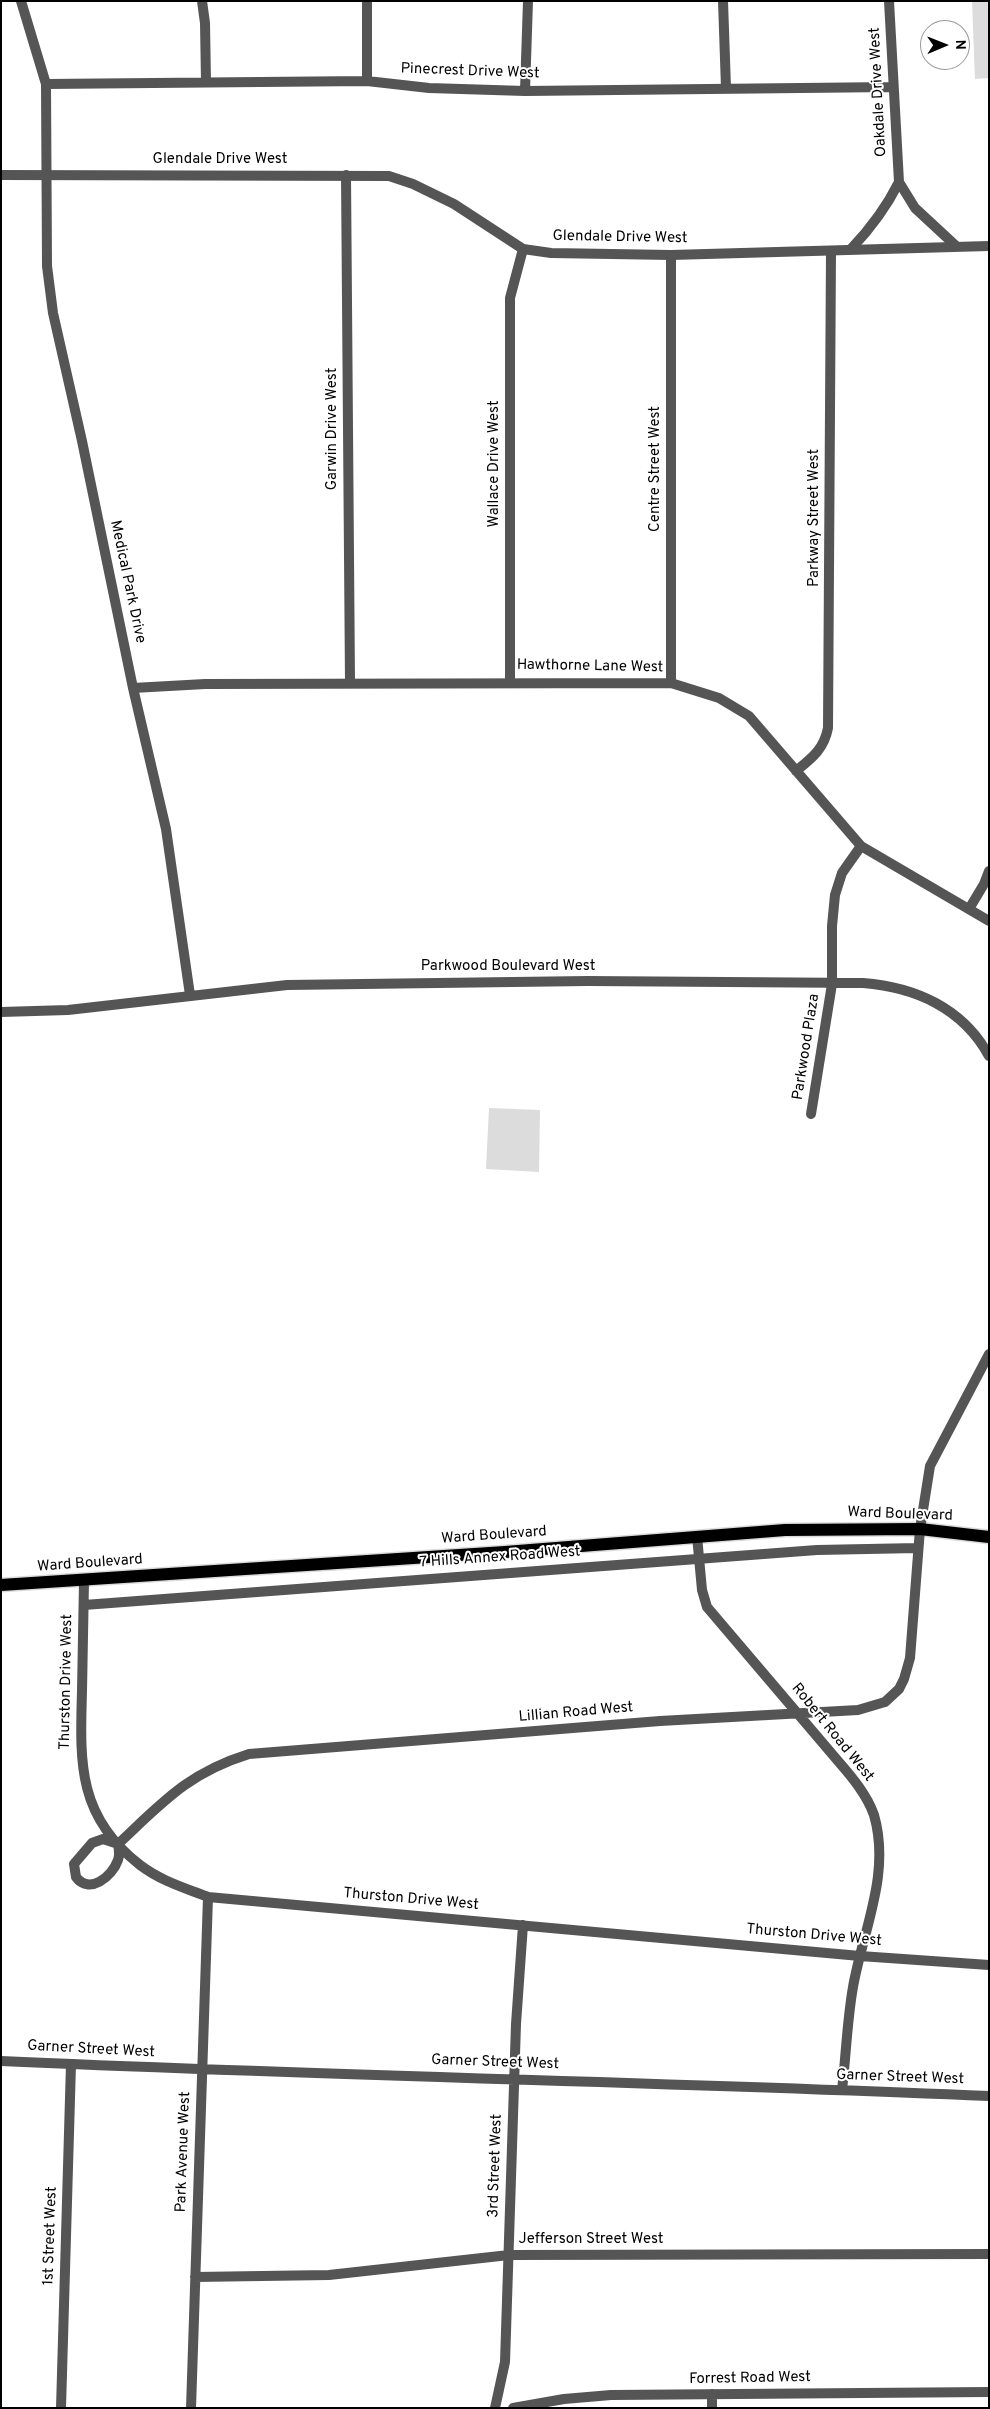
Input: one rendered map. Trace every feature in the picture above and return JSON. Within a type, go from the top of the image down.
[{"type":"main road","name":"Ward Boulevard","points":[[1,1585],[505,1552],[697,1536],[830,1529],[920,1529],[989,1537]]},
{"type":"street","name":"Medical Park Drive","points":[[21,1],[46,84],[47,266],[53,313],[82,441],[133,688],[166,829],[190,995]]},
{"type":"street","points":[[202,1],[205,22],[206,82]]},
{"type":"street","points":[[367,1],[367,81]]},
{"type":"street","points":[[525,91],[528,1]]},
{"type":"street","points":[[723,1],[726,88]]},
{"type":"street","name":"Oakdale Drive West","points":[[889,1],[899,182],[915,208],[956,246]]},
{"type":"street","name":"Pinecrest Drive West","points":[[46,84],[367,81],[429,88],[525,91],[893,87]]},
{"type":"street","name":"Glendale Drive West","points":[[1,175],[389,176],[413,184],[454,204],[523,249],[551,253],[590,255],[671,254],[989,246]]},
{"type":"street","name":"Garwin Drive West","points":[[346,175],[350,683]]},
{"type":"street","points":[[851,249],[878,219],[899,182]]},
{"type":"street","name":"Wallace Drive West","points":[[510,682],[510,298],[523,249]]},
{"type":"street","name":"Parkway Street West","points":[[796,771],[819,752],[825,741],[828,728],[831,251]]},
{"type":"street","name":"Centre Street West","points":[[671,254],[671,683]]},
{"type":"street","name":"Hawthorne Lane West","points":[[133,688],[205,684],[671,683],[719,698],[750,716],[861,846],[989,921]]},
{"type":"street","name":"Parkwood Plaza","points":[[811,1114],[832,984],[832,926],[835,895],[842,873],[861,846]]},
{"type":"street","points":[[969,910],[984,884],[989,870]]},
{"type":"street","name":"Parkwood Boulevard West","points":[[1,1012],[68,1010],[287,985],[592,981],[884,985],[924,995],[956,1017],[978,1039],[989,1056]]},
{"type":"street","points":[[920,1529],[930,1466],[989,1354]]},
{"type":"street","name":"Lillian Road West","points":[[118,1844],[185,1783],[218,1765],[249,1754],[660,1721],[858,1710],[885,1702],[899,1688],[910,1658],[920,1529]]},
{"type":"street","name":"Robert Road West","points":[[697,1536],[702,1590],[707,1607],[715,1619],[858,1786],[873,1814],[880,1846],[879,1881],[853,1988],[842,2090]]},
{"type":"street","name":"7 Hills Annex Road West","points":[[84,1605],[699,1558],[817,1550],[918,1548]]},
{"type":"street","name":"Thurston Drive West","points":[[84,1580],[82,1765],[85,1785],[92,1806],[109,1835],[154,1874],[208,1897],[860,1956],[989,1965]]},
{"type":"street","points":[[103,1839],[118,1844],[117,1863],[102,1881],[92,1886],[86,1886],[77,1880],[74,1864],[92,1843],[103,1839]]},
{"type":"street","name":"Park Avenue West","points":[[191,2408],[208,1897]]},
{"type":"street","name":"3rd Street West","points":[[495,2408],[505,2362],[514,2079],[523,1925]]},
{"type":"street","name":"Garner Street West","points":[[1,2061],[201,2071],[514,2079],[989,2096]]},
{"type":"street","name":"1st Street West","points":[[61,2408],[71,2064]]},
{"type":"street","name":"Jefferson Street West","points":[[195,2277],[329,2275],[509,2255],[989,2254]]},
{"type":"street","name":"Forrest Road West","points":[[513,2408],[564,2398],[602,2396],[989,2392]]},
{"type":"street","points":[[712,2394],[712,2408]]},
{"type":"shaded area","points":[[972,1],[989,1],[989,78],[975,79]]},
{"type":"shaded area","points":[[489,1108],[540,1110],[539,1172],[486,1169]]}]
